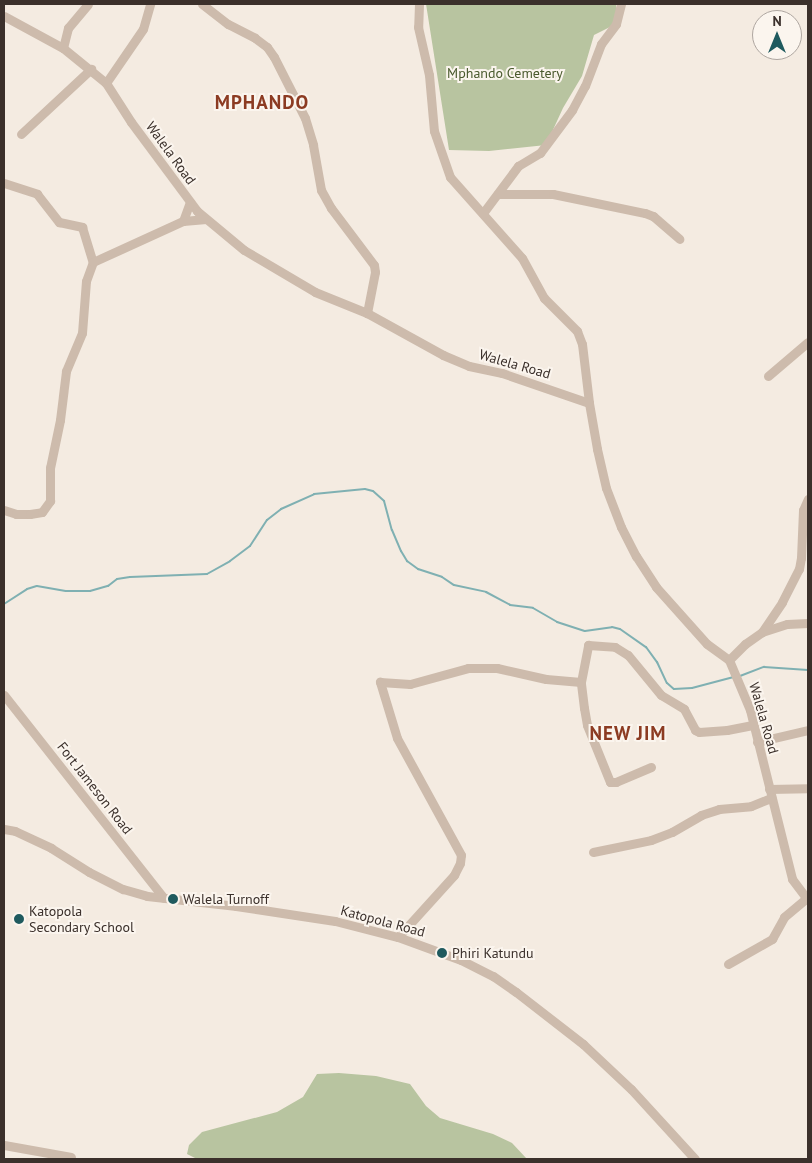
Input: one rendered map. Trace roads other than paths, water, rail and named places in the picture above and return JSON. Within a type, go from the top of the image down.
[{"type":"street","points":[[63,48],[68,28],[88,4]]},
{"type":"street","points":[[106,83],[143,28],[150,4]]},
{"type":"street","points":[[202,4],[228,24],[255,38],[267,47],[274,57],[305,118],[313,145],[321,190],[331,208],[374,266],[375,272],[367,313]]},
{"type":"street","points":[[418,4],[418,27],[429,75],[434,131],[450,177],[522,258],[544,298],[577,331],[582,344],[589,403]]},
{"type":"street","points":[[483,213],[518,166],[540,153],[572,110],[585,86],[601,44],[616,24],[621,4]]},
{"type":"street","name":"Walela Road","points":[[4,16],[63,48],[106,83],[190,202],[206,219],[244,250],[316,292],[367,313],[443,355],[468,366],[502,373],[589,403],[606,488],[636,556],[656,587],[673,608],[707,644],[729,660],[739,680],[753,725],[792,879],[808,899]]},
{"type":"street","points":[[21,134],[91,69]]},
{"type":"street","points":[[4,184],[37,194],[59,222],[82,227],[93,262],[86,281],[82,333],[66,371],[60,420],[50,468],[50,501],[42,512],[16,514],[4,510]]},
{"type":"street","points":[[498,194],[553,194],[645,213],[653,216],[679,239]]},
{"type":"street","points":[[183,221],[190,202]]},
{"type":"street","points":[[93,262],[183,221],[206,219]]},
{"type":"street","points":[[768,376],[808,342]]},
{"type":"street","points":[[762,632],[782,602],[799,569],[803,510],[808,499]]},
{"type":"street","points":[[729,660],[744,644],[762,632],[787,624],[808,624]]},
{"type":"street","points":[[651,766],[616,782],[610,782],[587,725],[581,682],[588,645],[615,647],[628,655],[661,695],[684,709],[695,730],[699,732],[720,731],[753,725]]},
{"type":"street","points":[[398,938],[454,875],[460,863],[461,855],[397,738],[380,682],[410,684],[468,668],[497,668],[546,679],[581,682]]},
{"type":"street","name":"Fort Jameson Road","points":[[4,696],[164,898]]},
{"type":"street","points":[[757,742],[808,730]]},
{"type":"street","points":[[593,852],[651,840],[672,832],[700,815],[719,809],[751,806],[770,794],[808,788]]},
{"type":"street","name":"Katopola Road","points":[[4,829],[15,831],[51,848],[89,872],[123,889],[164,898],[236,906],[335,922],[398,938],[461,960],[493,976],[552,1018],[606,1063],[695,1159]]},
{"type":"street","points":[[728,964],[772,939],[784,917],[808,899]]},
{"type":"street","points":[[4,1145],[71,1157]]},
{"type":"waterway","points":[[4,604],[27,589],[37,586],[66,591],[90,591],[108,586],[117,579],[130,577],[207,574],[230,561],[250,546],[267,520],[281,509],[314,494],[365,489],[373,491],[384,501],[392,530],[401,551],[407,561],[418,569],[442,577],[454,585],[486,592],[510,605],[533,608],[557,622],[585,631],[612,627],[620,629],[646,647],[657,662],[667,683],[674,689],[692,688],[734,677]]},
{"type":"waterway","points":[[740,676],[764,667],[808,670]]},
{"type":"place","name":"Walela Turnoff","points":[[173,899]]},
{"type":"place","name":"Katopola Secondary School","points":[[19,919]]},
{"type":"place","name":"Phiri Katundu","points":[[442,953]]},
{"type":"district","name":"MPHANDO","points":[[262,103]]},
{"type":"district","name":"NEW JIM","points":[[628,734]]},
{"type":"park label","name":"Mphando Cemetery","points":[[505,73]]}]
